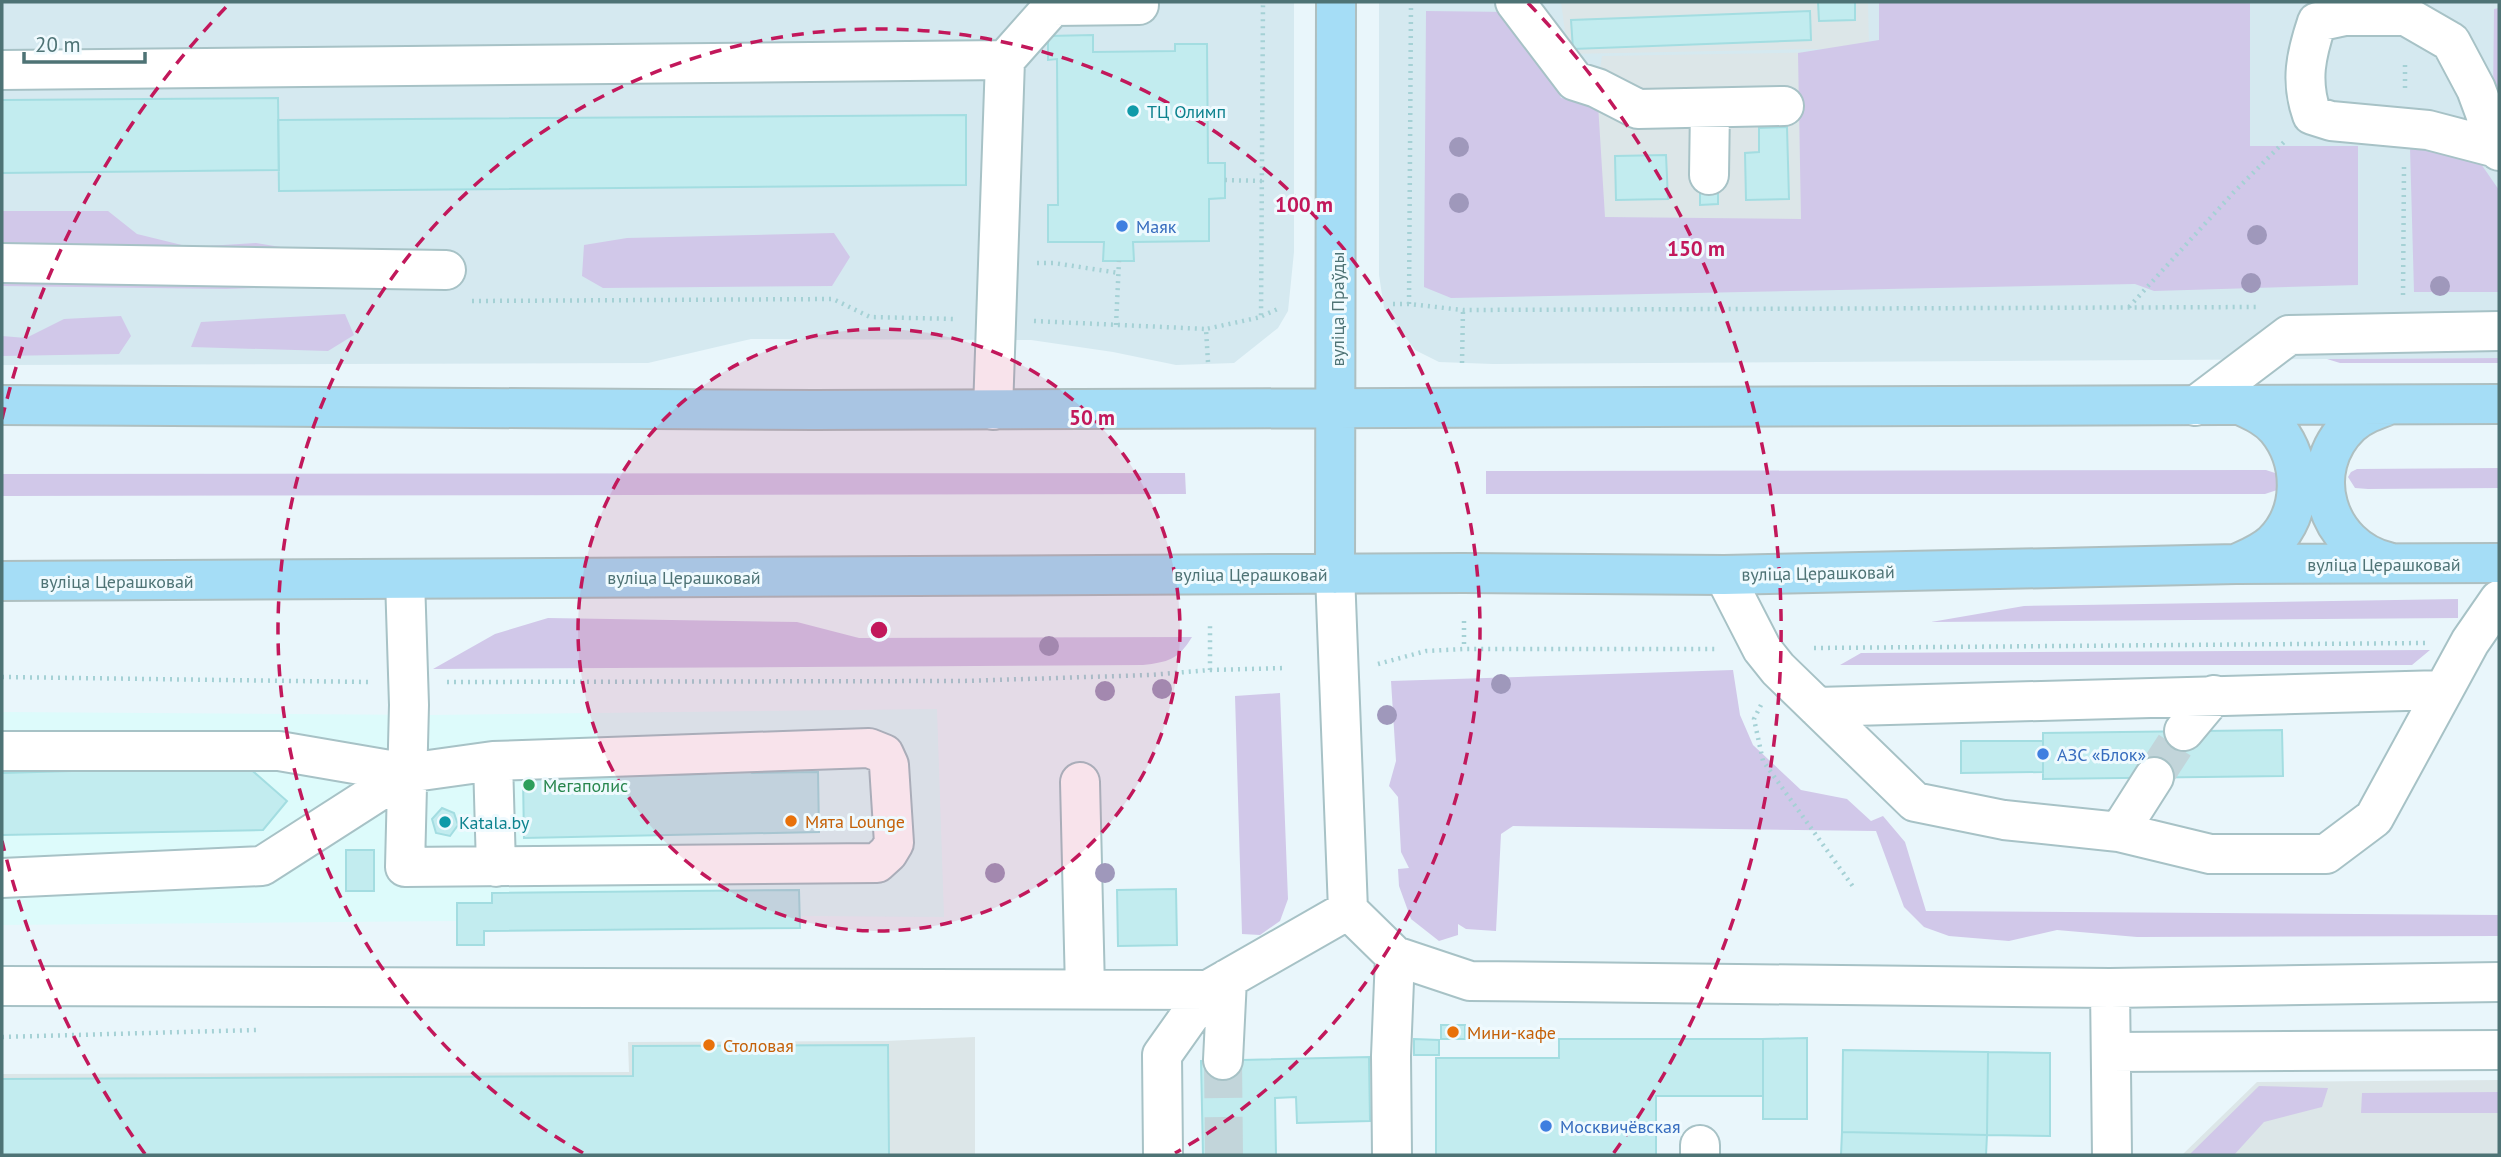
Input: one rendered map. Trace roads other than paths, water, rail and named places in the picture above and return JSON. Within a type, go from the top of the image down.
[{"type":"main road","name":"вуліца Праўды","points":[[1335,574],[1336,2]]},
{"type":"main road","points":[[2,405],[993,410],[2499,404]]},
{"type":"main road","points":[[2391,405],[2370,411],[2351,424],[2337,440],[2327,460],[2324,482],[2326,501],[2343,537],[2376,559],[2396,564]]},
{"type":"main road","points":[[2236,564],[2256,556],[2273,543],[2286,526],[2295,506],[2298,485],[2295,464],[2288,445],[2276,428],[2260,415],[2242,406]]},
{"type":"main road","name":"вуліца Церашковай","points":[[2,581],[1335,574],[1724,575],[2236,564],[2499,563]]},
{"type":"lane","points":[[1516,2],[1575,81],[1597,88],[1638,109],[1784,106]]},
{"type":"lane","points":[[993,410],[1005,60],[1053,6],[1139,5]]},
{"type":"lane","points":[[2345,16],[2406,16],[2451,42],[2476,89],[2498,150],[2428,130],[2331,121],[2312,114],[2306,97],[2305,56],[2317,22],[2345,16]]},
{"type":"lane","points":[[2,70],[1005,60]]},
{"type":"lane","points":[[1709,175],[1710,108]]},
{"type":"lane","points":[[2,263],[452,286]]},
{"type":"lane","points":[[2195,406],[2289,335],[2499,331]]},
{"type":"lane","points":[[1335,574],[1348,910],[1395,957],[1470,981],[2110,988],[2499,982]]},
{"type":"lane","points":[[1724,575],[1770,659],[1915,802],[2004,820],[2119,832],[2210,854],[2326,854],[2374,818],[2470,642],[2499,600]]},
{"type":"lane","points":[[2,751],[279,751],[407,772],[493,761],[869,748],[884,754],[889,765],[894,843],[877,863],[405,867],[407,772],[408,682],[405,579]]},
{"type":"lane","points":[[1817,707],[2443,690]]},
{"type":"lane","points":[[2184,732],[2214,695]]},
{"type":"lane","points":[[493,761],[496,867]]},
{"type":"lane","points":[[2,878],[262,866],[407,772]]},
{"type":"lane","points":[[2119,832],[2154,778]]},
{"type":"lane","points":[[1080,782],[1085,989]]},
{"type":"lane","points":[[1163,1155],[1162,1055],[1217,985],[1348,910]]},
{"type":"lane","points":[[1392,1155],[1391,1056],[1395,957]]},
{"type":"lane","points":[[2,986],[1085,989],[1217,985]]},
{"type":"lane","points":[[1217,985],[1223,1060]]},
{"type":"lane","points":[[2110,988],[2112,1155]]},
{"type":"lane","points":[[2111,1052],[2499,1050]]},
{"type":"tunnel","points":[[2154,777],[2184,731]]},
{"type":"tunnel","points":[[1223,1060],[1224,1155]]},
{"type":"place","name":"ТЦ Олимп","points":[[1133,111]]},
{"type":"place","name":"Маяк","points":[[1122,226]]},
{"type":"place","name":"АЗС «Блок»","points":[[2043,754]]},
{"type":"place","name":"Мегаполис","points":[[529,785]]},
{"type":"place","name":"Мята Lounge","points":[[791,821]]},
{"type":"place","name":"Katala.by","points":[[445,822]]},
{"type":"place","name":"Мини-кафе","points":[[1453,1032]]},
{"type":"place","name":"Столовая","points":[[709,1045]]},
{"type":"place","name":"Москвичёвская","points":[[1546,1126]]}]
